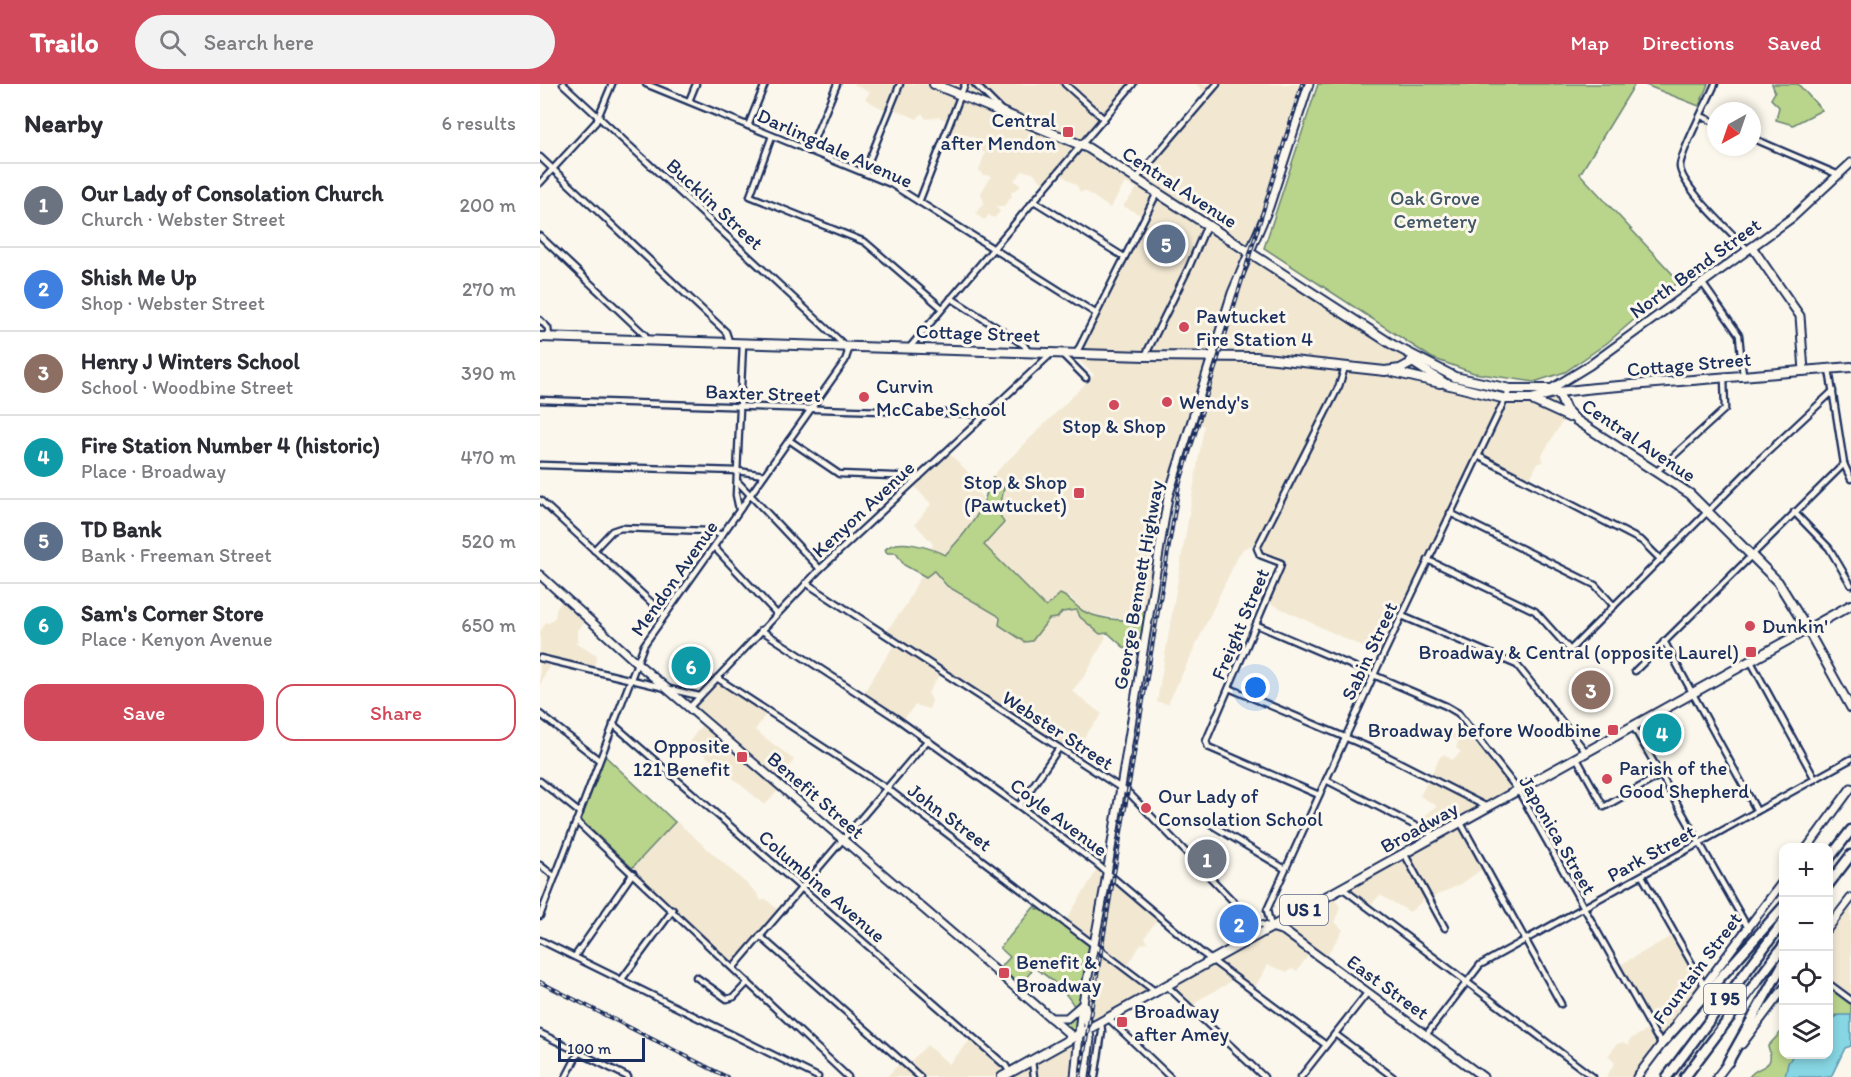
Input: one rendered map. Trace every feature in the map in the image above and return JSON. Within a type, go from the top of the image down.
[{"type":"highway","points":[[1833,853],[1851,830]]},
{"type":"highway","points":[[1833,878],[1851,855]]},
{"type":"highway","points":[[1662,1043],[1779,912]]},
{"type":"highway","name":"I 95","points":[[1667,1077],[1779,928]]},
{"type":"highway","name":"I 95","points":[[1685,1077],[1780,951]]},
{"type":"highway","points":[[1728,1062],[1779,971]]},
{"type":"main road","name":"Central Avenue","points":[[934,84],[1082,145],[1393,345],[1446,384],[1506,399],[1531,399]]},
{"type":"main road","name":"Cottage Street","points":[[544,337],[647,339],[730,344],[1057,351],[1144,356],[1256,357],[1385,371],[1400,369],[1416,361]]},
{"type":"main road","name":"Central Avenue","points":[[1416,361],[1455,377],[1510,389],[1555,391],[1566,410],[1576,420],[1684,488],[1784,589],[1807,629]]},
{"type":"main road","name":"Cottage Street","points":[[1531,399],[1551,396],[1555,391],[1851,367]]},
{"type":"main road","points":[[1385,371],[1446,384]]},
{"type":"main road","points":[[1531,399],[1576,420]]},
{"type":"main road","name":"Broadway","points":[[1006,1075],[1851,605]]},
{"type":"street","name":"Bucklin Street","points":[[563,84],[845,347]]},
{"type":"street","points":[[540,183],[599,117],[612,84]]},
{"type":"street","name":"Darlingdale Avenue","points":[[646,84],[864,173],[920,201],[1095,313]]},
{"type":"street","points":[[689,101],[696,84]]},
{"type":"street","points":[[748,126],[765,84]]},
{"type":"street","points":[[809,151],[837,84]]},
{"type":"street","points":[[864,173],[900,84]]},
{"type":"street","points":[[920,201],[965,84]]},
{"type":"street","points":[[975,84],[1004,113]]},
{"type":"street","points":[[1065,84],[1104,119]]},
{"type":"street","points":[[910,347],[1133,84]]},
{"type":"street","points":[[1136,179],[1217,84]]},
{"type":"street","name":"George Bennett Highway","points":[[1075,1077],[1084,1030],[1084,1002],[1163,520],[1211,356],[1239,272],[1269,207],[1310,84]]},
{"type":"street","points":[[1714,84],[1682,157],[1681,177],[1750,249],[1800,316],[1804,371]]},
{"type":"street","points":[[1701,116],[1707,119]]},
{"type":"street","points":[[772,136],[750,196],[865,242],[942,308]]},
{"type":"street","points":[[1761,142],[1839,175]]},
{"type":"street","points":[[540,157],[726,332],[730,344]]},
{"type":"street","name":"North Bend Street","points":[[1555,391],[1793,217],[1851,163]]},
{"type":"street","points":[[1077,352],[1157,193]]},
{"type":"street","points":[[1034,201],[1124,257]]},
{"type":"street","points":[[1144,356],[1190,267],[1207,225]]},
{"type":"street","points":[[540,236],[647,339]]},
{"type":"street","points":[[1703,284],[1739,335],[1743,376]]},
{"type":"street","points":[[951,298],[1024,345],[1028,351]]},
{"type":"street","points":[[540,320],[548,328],[544,337]]},
{"type":"street","points":[[739,509],[735,495],[738,482],[743,344]]},
{"type":"street","name":"Mendon Avenue","points":[[540,916],[644,645],[845,361],[848,352],[845,347]]},
{"type":"street","points":[[1057,351],[1086,378]]},
{"type":"street","name":"Kenyon Avenue","points":[[689,708],[820,569],[1057,351]]},
{"type":"street","name":"Freight Street","points":[[1319,795],[1206,745],[1281,564],[1260,555],[1257,548],[1339,386],[1345,367]]},
{"type":"street","points":[[1829,369],[1844,464],[1851,479]]},
{"type":"street","points":[[1657,471],[1725,409],[1724,378]]},
{"type":"street","name":"Sabin Street","points":[[1271,927],[1266,912],[1285,869],[1373,675],[1510,389]]},
{"type":"street","points":[[1428,560],[1535,611],[1570,650],[1833,391]]},
{"type":"street","name":"Baxter Street","points":[[540,400],[977,414],[984,417]]},
{"type":"street","points":[[789,440],[839,474],[919,477]]},
{"type":"street","points":[[1478,456],[1642,541],[1661,560]]},
{"type":"street","points":[[1635,671],[1844,464]]},
{"type":"street","points":[[540,465],[738,471],[764,475]]},
{"type":"street","points":[[738,482],[820,569]]},
{"type":"street","points":[[540,500],[665,615]]},
{"type":"street","points":[[1794,512],[1829,548],[1851,585]]},
{"type":"street","points":[[1450,513],[1595,585],[1614,606]]},
{"type":"street","points":[[594,550],[612,531],[621,528],[709,531],[722,535]]},
{"type":"street","points":[[714,547],[777,614]]},
{"type":"street","name":"Benefit Street","points":[[540,575],[637,663],[1073,1037]]},
{"type":"street","name":"Webster Street","points":[[806,583],[1120,787],[1140,803],[1253,922],[1271,927]]},
{"type":"street","points":[[1402,616],[1517,665],[1586,752]]},
{"type":"street","name":"Japonica Street","points":[[1257,626],[1458,713],[1518,790],[1582,908],[1662,1043]]},
{"type":"street","name":"Central Avenue","points":[[1807,629],[1851,708]]},
{"type":"street","name":"Coyle Avenue","points":[[761,630],[928,740],[1019,806],[1107,872],[1214,960],[1326,1044]]},
{"type":"street","points":[[1664,642],[1757,811]]},
{"type":"street","points":[[540,658],[699,696]]},
{"type":"street","points":[[1750,660],[1815,779]]},
{"type":"street","name":"John Street","points":[[717,678],[886,788],[1156,992]]},
{"type":"street","points":[[1229,688],[1345,736],[1487,807]]},
{"type":"street","points":[[540,714],[599,760]]},
{"type":"street","name":"Columbine Avenue","points":[[613,724],[1006,1066],[1006,1075]]},
{"type":"street","points":[[1633,726],[1748,928]]},
{"type":"street","points":[[733,968],[928,740]]},
{"type":"street","points":[[1019,806],[1059,748]]},
{"type":"street","points":[[1576,757],[1604,807],[1660,775]]},
{"type":"street","name":"Park Street","points":[[1426,1035],[1480,965],[1851,759]]},
{"type":"street","points":[[1326,780],[1435,836]]},
{"type":"street","points":[[540,781],[580,813]]},
{"type":"street","points":[[1811,843],[1851,788]]},
{"type":"street","points":[[576,821],[848,1077]]},
{"type":"street","points":[[1208,822],[1285,869]]},
{"type":"street","points":[[1461,823],[1562,1004]]},
{"type":"street","points":[[1404,853],[1445,928]]},
{"type":"street","points":[[540,865],[555,877]]},
{"type":"street","points":[[575,956],[633,873]]},
{"type":"street","points":[[1642,876],[1704,985]]},
{"type":"street","name":"Fountain Street","points":[[1637,1077],[1779,887]]},
{"type":"street","points":[[1342,888],[1593,1077]]},
{"type":"street","points":[[1833,921],[1851,898]]},
{"type":"street","points":[[622,979],[673,910]]},
{"type":"street","name":"East Street","points":[[1271,927],[1284,931],[1483,1077]]},
{"type":"street","points":[[760,936],[920,1077]]},
{"type":"street","points":[[540,940],[818,1077]]},
{"type":"street","points":[[696,977],[727,999],[734,997],[748,982]]},
{"type":"street","points":[[1167,986],[1264,1077]]},
{"type":"street","points":[[1833,987],[1851,1000]]},
{"type":"street","points":[[1301,1077],[1368,992]]},
{"type":"street","points":[[1718,1077],[1779,995]]},
{"type":"street","points":[[1049,1018],[1067,1018],[1084,1002]]},
{"type":"street","points":[[1095,1077],[1104,1020]]},
{"type":"street","points":[[1104,1020],[1170,1077]]},
{"type":"street","name":"George Bennett Highway","points":[[1084,1030],[1090,1039],[1085,1077]]},
{"type":"street","points":[[540,1033],[628,1077]]},
{"type":"street","points":[[1335,1034],[1393,1077]]},
{"type":"street","points":[[566,1077],[579,1052]]},
{"type":"street","points":[[1032,1061],[1034,1077]]},
{"type":"shaded area","points":[[853,84],[1133,84],[1083,143],[1136,176],[1207,95],[1196,84],[1309,84],[1252,249],[1385,338],[1438,369],[1498,385],[1541,389],[1565,380],[1561,390],[1567,414],[1542,455],[1543,462],[1538,463],[1529,480],[1479,455],[1382,656],[1267,602],[1281,564],[1254,550],[1253,545],[1244,548],[1238,556],[1168,704],[1157,702],[1204,426],[1193,421],[1178,465],[1149,610],[1136,621],[1090,614],[1080,609],[1070,597],[1058,595],[1047,607],[984,545],[995,532],[1004,488],[993,477],[996,472],[1094,375],[1070,351],[1076,350],[1137,232],[1143,216],[1123,206],[1137,188],[1125,183],[1110,208],[1085,191],[1080,192],[1077,186],[1059,173],[1046,187],[1034,173],[1023,171],[1014,180],[1021,186],[1011,193],[1012,196],[1003,207],[996,206],[1000,212],[994,218],[988,215],[986,219],[982,219],[976,213],[984,203],[981,193],[991,176],[983,175],[979,170],[985,153],[975,147],[975,138],[966,135],[962,137],[948,131],[949,121],[938,117],[926,119],[922,113],[917,119],[891,108],[888,111],[865,99],[870,92]]},
{"type":"shaded area","points":[[948,452],[980,484],[975,491],[982,497],[982,506],[965,535],[945,555],[931,549],[933,544],[915,524],[931,504],[912,484]]},
{"type":"shaded area","points":[[934,571],[947,586],[997,615],[999,625],[1032,641],[1049,618],[1057,618],[1062,612],[1070,610],[1077,610],[1080,617],[1106,637],[1086,674],[1072,691],[1102,714],[1084,737],[1084,742],[1080,743],[1074,756],[942,671],[928,693],[932,700],[929,709],[915,705],[903,720],[862,695],[896,642],[885,633],[906,605],[919,579]]},
{"type":"shaded area","points":[[565,597],[589,617],[578,630],[578,641],[575,643],[597,655],[594,668],[552,660],[540,685],[540,632],[546,622],[549,623],[555,617],[557,607]]},
{"type":"shaded area","points":[[720,676],[769,710],[755,730],[794,760],[779,782],[782,786],[765,805],[689,742],[705,721],[671,688],[701,692]]},
{"type":"shaded area","points":[[1465,720],[1519,787],[1462,821],[1485,867],[1461,884],[1430,898],[1427,897],[1410,912],[1380,895],[1369,907],[1342,887],[1436,834],[1422,824],[1427,814],[1437,806],[1420,796],[1440,757],[1444,754],[1452,760],[1461,752],[1456,748],[1458,741],[1451,737]]},
{"type":"shaded area","points":[[675,820],[757,893],[761,901],[766,899],[780,912],[733,965],[630,870]]},
{"type":"shaded area","points":[[1098,862],[1160,915],[1145,937],[1148,943],[1141,944],[1127,967],[1156,989],[1084,1030],[1095,941],[1066,920],[1094,875]]},
{"type":"shaded area","points":[[1331,894],[1340,907],[1335,922],[1343,930],[1326,957],[1312,950],[1297,971],[1292,969],[1287,972],[1268,965],[1255,987],[1235,975],[1226,985],[1200,999],[1192,1007],[1169,987]]},
{"type":"shaded area","points":[[1851,897],[1851,999],[1833,986],[1833,920]]},
{"type":"shaded area","points":[[1748,928],[1634,1077],[1606,1077],[1615,1063],[1608,1056],[1617,1044],[1624,1042],[1629,1045],[1630,1039],[1652,1028],[1620,965],[1675,934],[1704,981]]},
{"type":"shaded area","points":[[1083,1034],[1075,1077],[887,1077],[898,1065],[909,1063],[927,1045],[949,1064],[974,1036],[1011,1070]]},
{"type":"green space","name":"Oak Grove Cemetery","points":[[1318,84],[1635,84],[1580,174],[1679,281],[1607,343],[1565,372],[1534,382],[1474,373],[1432,358],[1264,248]]},
{"type":"green space","points":[[1643,84],[1708,84],[1699,106]]},
{"type":"green space","points":[[1772,84],[1798,84],[1822,110],[1793,125],[1776,120],[1779,107],[1771,99],[1775,92]]},
{"type":"green space","points":[[993,477],[1004,488],[999,513],[1004,523],[984,545],[1046,607],[1060,594],[1089,614],[1116,620],[1136,621],[1140,611],[1149,610],[1141,654],[1128,651],[1108,633],[1100,634],[1080,617],[1077,610],[1062,612],[1057,618],[1049,619],[1032,641],[1025,642],[999,625],[1000,618],[997,615],[947,586],[934,571],[926,577],[904,565],[896,553],[887,553],[885,550],[890,546],[905,544],[931,549],[945,555],[977,515]]},
{"type":"green space","points":[[605,756],[675,822],[632,868],[581,820]]},
{"type":"green space","points":[[1044,905],[1095,942],[1084,1030],[1077,1034],[1054,1020],[1076,1010],[1069,998],[1052,981],[1034,968],[1021,984],[1016,980],[1012,983],[1003,974],[1006,971],[1001,967],[1010,957],[1000,948],[1034,907],[1039,910]]},
{"type":"green space","points":[[1833,986],[1851,999],[1851,1019],[1836,1015],[1833,1017]]},
{"type":"green space","points":[[1779,1034],[1779,1059],[1798,1059],[1791,1077],[1749,1077],[1768,1063],[1770,1054],[1768,1046]]},
{"type":"water","points":[[1839,1015],[1851,1015],[1851,1046],[1845,1048],[1831,1077],[1785,1077],[1790,1059],[1833,1059],[1833,1019]]},
{"type":"railway","points":[[1080,1077],[1179,486],[1302,84]]},
{"type":"railway","points":[[540,982],[727,1077]]},
{"type":"place","name":"Central after Mendon","points":[[1068,132]]},
{"type":"place","name":"TD Bank","points":[[1166,244]]},
{"type":"place","name":"Pawtucket Fire Station 4","points":[[1184,327]]},
{"type":"place","name":"Curvin McCabe School","points":[[864,397]]},
{"type":"place","name":"Wendy's","points":[[1167,402]]},
{"type":"place","name":"Stop & Shop","points":[[1114,405]]},
{"type":"place","name":"Stop & Shop (Pawtucket)","points":[[1079,493]]},
{"type":"place","name":"Dunkin'","points":[[1750,626]]},
{"type":"place","name":"Broadway & Central (opposite Laurel)","points":[[1751,652]]},
{"type":"place","name":"Sam's Corner Store","points":[[691,666]]},
{"type":"place","name":"Henry J Winters School","points":[[1591,690]]},
{"type":"place","name":"Broadway before Woodbine","points":[[1613,730]]},
{"type":"place","name":"Fire Station Number 4 (historic)","points":[[1662,733]]},
{"type":"place","name":"Opposite 121 Benefit","points":[[742,757]]},
{"type":"place","name":"Parish of the Good Shepherd","points":[[1607,779]]},
{"type":"place","name":"Our Lady of Consolation School","points":[[1146,808]]},
{"type":"place","name":"Our Lady of Consolation Church","points":[[1207,859]]},
{"type":"place","name":"Shish Me Up","points":[[1239,924]]},
{"type":"place","name":"Benefit & Broadway","points":[[1004,973]]},
{"type":"place","name":"Broadway after Amey","points":[[1122,1022]]}]
